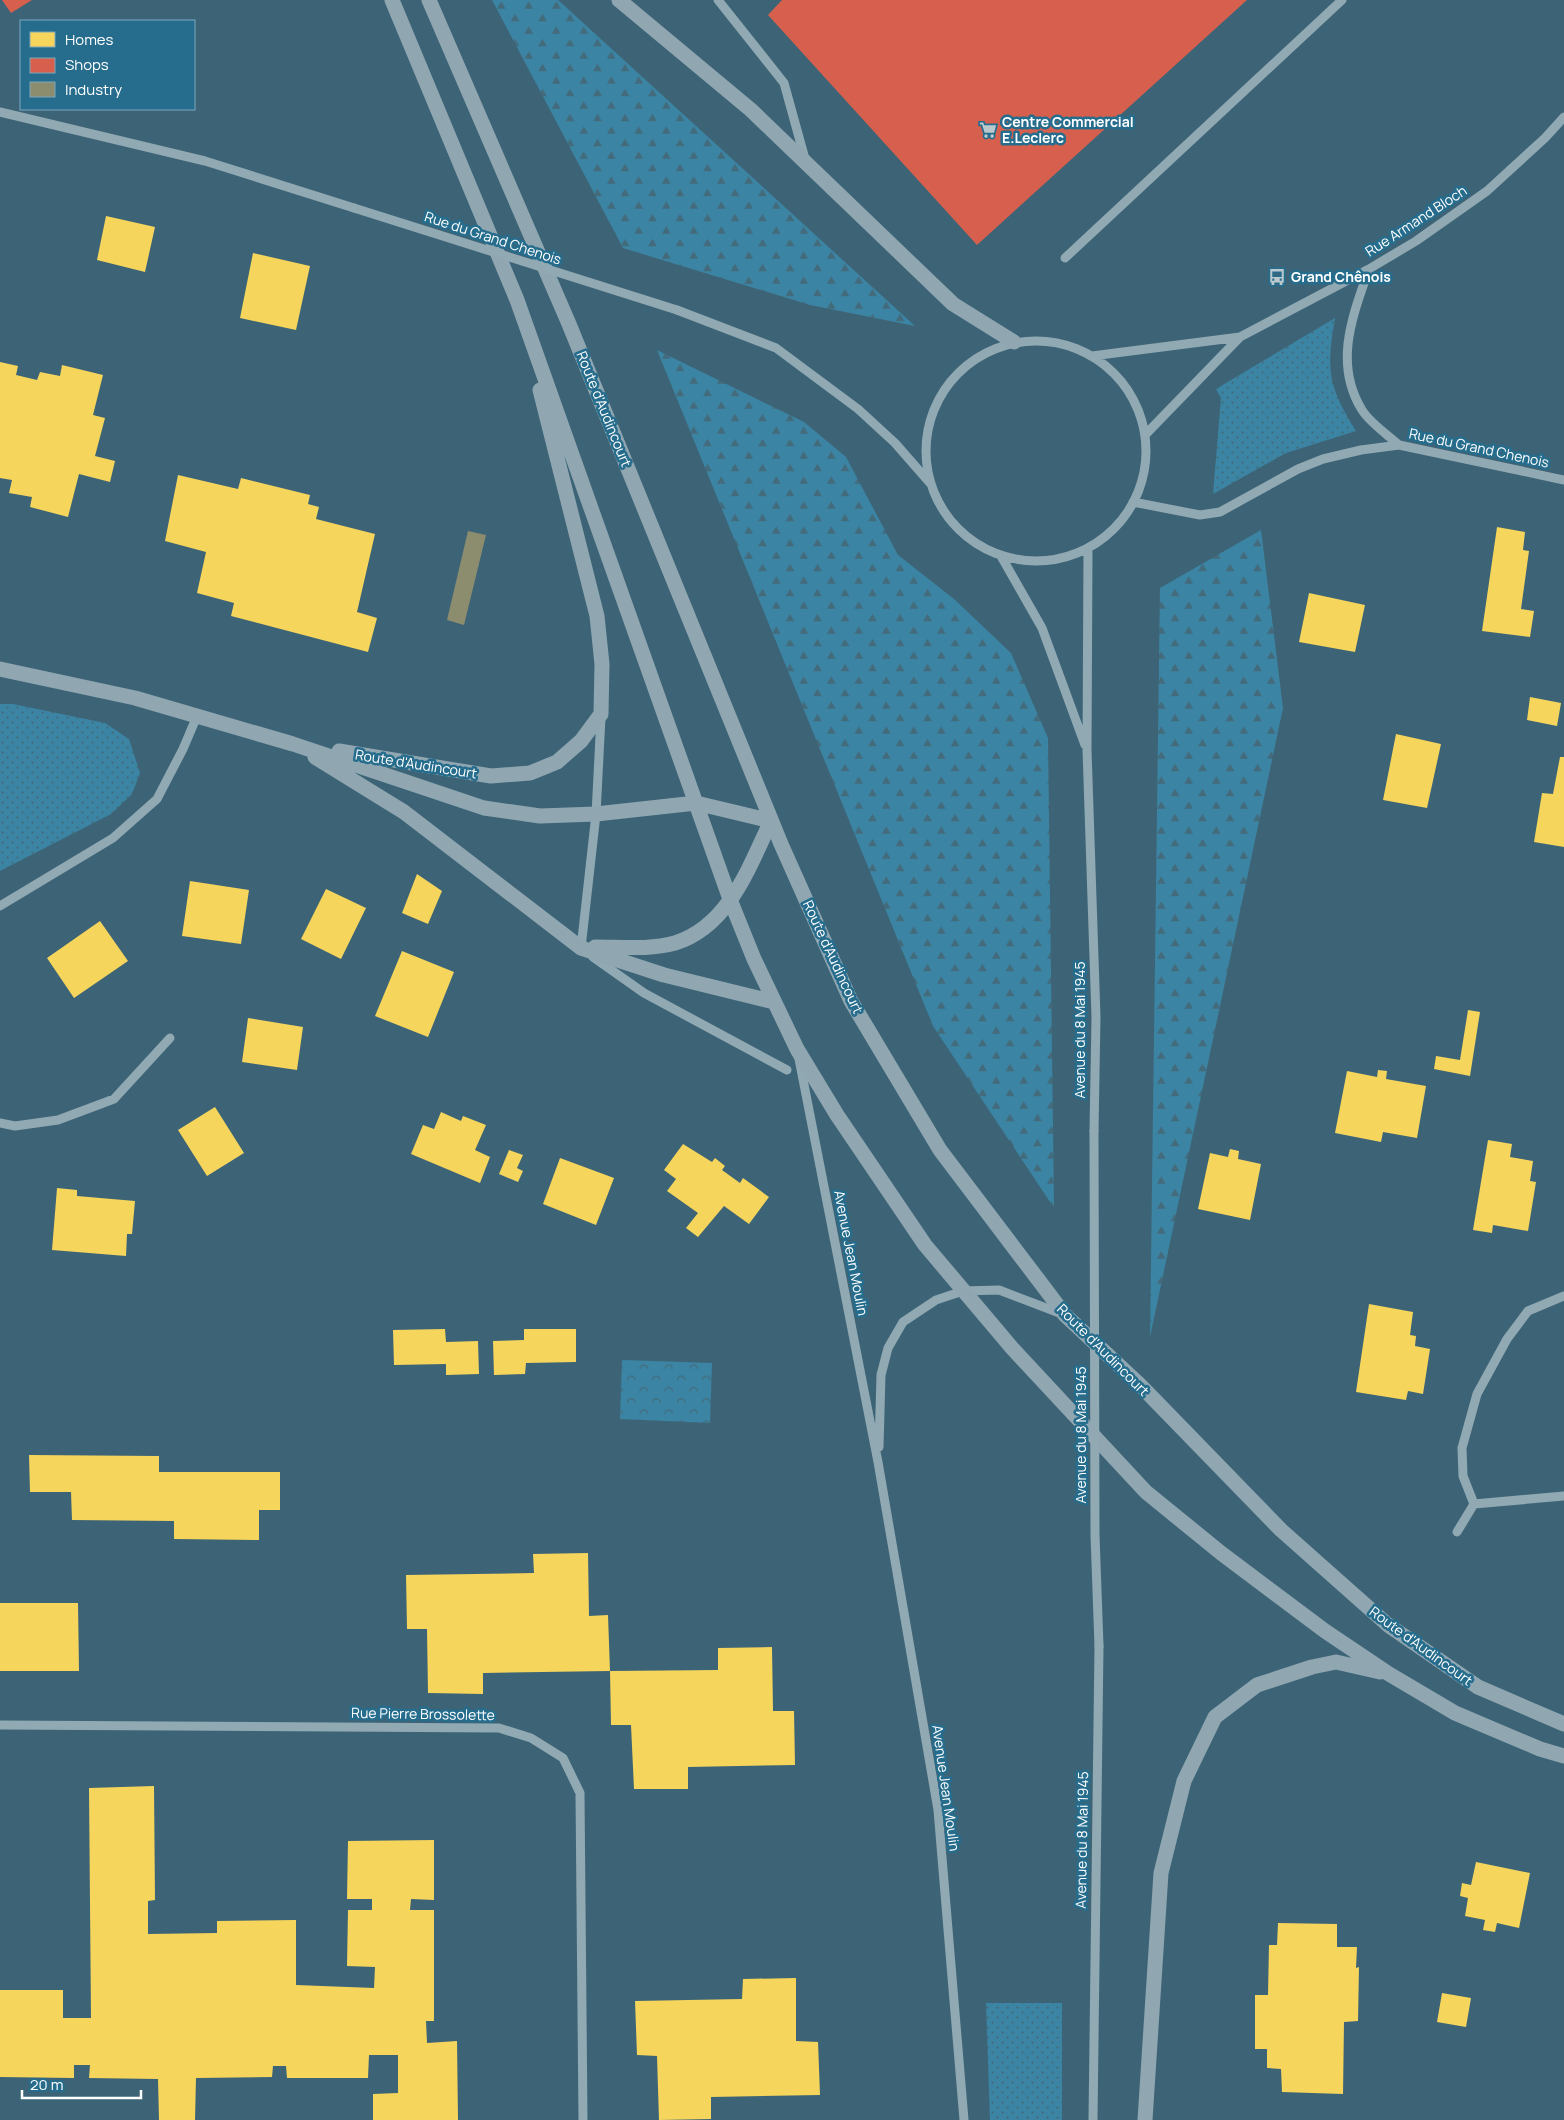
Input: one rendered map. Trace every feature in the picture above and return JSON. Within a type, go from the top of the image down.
[{"type":"main road","points":[[392,0],[517,300],[731,902],[774,1002],[797,1049],[837,1115],[925,1245],[1012,1348],[1146,1492],[1228,1559],[1325,1631],[1389,1674],[1455,1713],[1540,1749],[1564,1756]]},
{"type":"main road","name":"Route d'Audincourt","points":[[429,0],[569,324],[771,821],[851,1001],[940,1150],[1065,1315],[1141,1386],[1281,1530],[1388,1625],[1478,1687],[1564,1724]]},
{"type":"main road","points":[[619,0],[751,110],[953,304],[1014,342]]},
{"type":"main road","points":[[517,300],[598,616],[602,664],[601,714]]},
{"type":"main road","name":"Route d'Audincourt","points":[[0,669],[96,689],[197,716],[293,744],[484,808],[540,816],[596,814],[696,803],[771,821]]},
{"type":"main road","name":"Route d'Audincourt","points":[[293,744],[491,776],[530,773],[557,762],[581,741],[601,714]]},
{"type":"main road","name":"Route d'Audincourt","points":[[293,744],[404,812],[581,948],[664,975],[774,1002]]},
{"type":"main road","points":[[581,948],[647,947],[674,943],[698,933],[731,902],[771,821]]},
{"type":"main road","points":[[1146,2120],[1161,1873],[1184,1781],[1215,1717],[1257,1685],[1312,1667],[1336,1662],[1389,1674]]},
{"type":"street","points":[[718,0],[784,83],[807,164]]},
{"type":"street","points":[[1065,258],[1342,0]]},
{"type":"street","name":"Rue du Grand Chenois","points":[[1,112],[205,161],[677,310],[776,348],[858,409],[895,443],[930,484]]},
{"type":"street","name":"Rue Armand Bloch","points":[[1145,434],[1240,338],[1370,269],[1416,240],[1487,191],[1546,138],[1564,117]]},
{"type":"street","points":[[1370,269],[1350,323],[1347,360],[1350,382],[1362,411],[1399,445]]},
{"type":"street","name":"Rue Armand Bloch","points":[[1092,356],[1240,338]]},
{"type":"street","points":[[1041,340],[1067,344],[1092,356],[1118,376],[1135,403],[1145,434],[1144,469],[1133,502],[1114,528],[1088,548],[1060,559],[1031,562],[1001,556],[970,540],[945,515],[930,484],[925,449],[931,414],[949,381],[979,356],[1014,342],[1041,340]]},
{"type":"street","name":"Rue du Grand Chenois","points":[[1133,502],[1200,515],[1220,512],[1298,469],[1323,459],[1361,450],[1399,445],[1564,480]]},
{"type":"street","name":"Avenue du 8 Mai 1945","points":[[1088,548],[1087,750],[1096,1017],[1094,1131],[1095,1534],[1099,1646],[1093,2120]]},
{"type":"street","name":"Avenue du 8 Mai 1945","points":[[1001,556],[1042,628],[1087,750]]},
{"type":"street","points":[[601,714],[596,814],[581,948],[644,993],[788,1070]]},
{"type":"street","points":[[0,906],[113,838],[157,799],[183,749],[197,716]]},
{"type":"street","points":[[0,1124],[15,1126],[58,1120],[114,1099],[170,1038]]},
{"type":"street","name":"Avenue Jean Moulin","points":[[797,1049],[878,1462],[938,1810],[964,2120]]},
{"type":"street","name":"Avenue Jean Moulin","points":[[878,1462],[881,1375],[888,1348],[903,1322],[936,1300],[963,1291],[999,1290],[1065,1315]]},
{"type":"street","points":[[1474,1504],[1463,1476],[1462,1448],[1477,1394],[1507,1339],[1528,1311],[1564,1296]]},
{"type":"street","points":[[1474,1504],[1564,1496]]},
{"type":"street","points":[[1457,1532],[1474,1504]]},
{"type":"street","name":"Rue Pierre Brossolette","points":[[0,1725],[499,1728],[530,1738],[563,1758],[580,1794],[583,2120]]},
{"type":"green space","points":[[492,0],[558,0],[915,326],[810,305],[623,248]]},
{"type":"green space","points":[[1335,318],[1330,365],[1332,377],[1340,401],[1356,431],[1286,453],[1213,494],[1221,398],[1216,389]]},
{"type":"green space","points":[[657,350],[804,422],[846,457],[898,555],[954,599],[1011,653],[1048,738],[1054,1208],[933,1026]]},
{"type":"green space","points":[[1261,530],[1283,708],[1150,1337],[1160,588]]},
{"type":"green space","points":[[0,704],[13,704],[105,723],[129,739],[140,773],[132,794],[111,814],[0,871]]},
{"type":"green space","points":[[622,1360],[712,1363],[710,1423],[620,1419]]},
{"type":"green space","points":[[986,2003],[1062,2003],[1062,2120],[990,2120]]},
{"type":"building: Homes","points":[[106,216],[155,227],[145,272],[97,260]]},
{"type":"building: Homes","points":[[253,253],[310,266],[296,330],[240,318]]},
{"type":"building: Homes","points":[[0,362],[18,366],[16,375],[37,380],[40,372],[60,376],[62,365],[103,375],[93,415],[105,418],[95,456],[115,461],[110,482],[79,474],[68,517],[30,507],[32,497],[9,493],[12,480],[0,478]]},
{"type":"building: Homes","points":[[178,475],[238,489],[241,478],[310,495],[308,504],[319,507],[316,519],[375,534],[357,612],[377,618],[368,652],[231,616],[234,603],[197,593],[206,552],[165,541]]},
{"type":"building: Homes","points":[[1497,527],[1525,532],[1523,550],[1529,551],[1521,609],[1534,611],[1530,637],[1482,631]]},
{"type":"building: Homes","points":[[1309,593],[1365,605],[1355,652],[1299,642]]},
{"type":"building: Homes","points":[[1530,697],[1561,703],[1557,726],[1527,720]]},
{"type":"building: Homes","points":[[1396,734],[1441,744],[1427,808],[1383,800]]},
{"type":"building: Homes","points":[[1560,757],[1564,757],[1564,847],[1534,842],[1542,793],[1553,794]]},
{"type":"building: Homes","points":[[417,874],[442,891],[428,924],[402,913]]},
{"type":"building: Homes","points":[[190,881],[249,890],[241,944],[182,936]]},
{"type":"building: Homes","points":[[326,889],[366,908],[341,959],[301,939]]},
{"type":"building: Homes","points":[[100,921],[128,961],[74,998],[47,958]]},
{"type":"building: Homes","points":[[402,951],[454,972],[428,1037],[375,1016]]},
{"type":"building: Homes","points":[[1468,1010],[1480,1012],[1470,1076],[1434,1069],[1436,1056],[1460,1060]]},
{"type":"building: Homes","points":[[248,1018],[303,1027],[297,1070],[242,1062]]},
{"type":"building: Homes","points":[[1378,1070],[1387,1071],[1386,1079],[1426,1086],[1417,1138],[1383,1132],[1381,1142],[1335,1133],[1347,1071],[1377,1077]]},
{"type":"building: Homes","points":[[215,1107],[244,1153],[207,1176],[178,1130]]},
{"type":"building: Homes","points":[[441,1112],[461,1121],[463,1116],[486,1125],[475,1150],[490,1157],[480,1183],[411,1154],[423,1125],[434,1129]]},
{"type":"building: Homes","points":[[1488,1140],[1512,1144],[1510,1157],[1533,1161],[1530,1181],[1536,1182],[1528,1231],[1493,1225],[1492,1233],[1473,1230]]},
{"type":"building: Homes","points":[[683,1144],[712,1162],[715,1158],[725,1166],[722,1170],[740,1183],[743,1178],[769,1197],[749,1224],[724,1206],[698,1237],[686,1228],[698,1213],[667,1191],[676,1179],[664,1170]]},
{"type":"building: Homes","points":[[1230,1149],[1239,1151],[1238,1159],[1261,1164],[1250,1220],[1198,1209],[1210,1153],[1228,1157]]},
{"type":"building: Homes","points":[[509,1150],[523,1155],[517,1168],[523,1171],[518,1182],[499,1174]]},
{"type":"building: Homes","points":[[560,1158],[614,1178],[596,1225],[543,1204]]},
{"type":"building: Homes","points":[[57,1188],[77,1190],[77,1196],[135,1201],[132,1234],[127,1234],[126,1256],[52,1250]]},
{"type":"building: Homes","points":[[1369,1304],[1413,1312],[1410,1335],[1416,1336],[1415,1346],[1430,1349],[1423,1394],[1408,1391],[1406,1400],[1356,1392]]},
{"type":"building: Homes","points":[[445,1329],[446,1342],[478,1341],[479,1374],[446,1375],[446,1364],[394,1365],[393,1330]]},
{"type":"building: Homes","points":[[524,1329],[576,1329],[576,1362],[526,1363],[525,1374],[494,1375],[493,1341],[524,1340]]},
{"type":"building: Homes","points":[[29,1455],[159,1456],[159,1472],[280,1472],[280,1510],[259,1510],[259,1540],[174,1539],[174,1521],[72,1520],[71,1492],[30,1492]]},
{"type":"building: Homes","points":[[588,1553],[589,1616],[608,1615],[610,1671],[483,1673],[483,1694],[428,1693],[427,1629],[407,1629],[406,1575],[534,1573],[533,1554]]},
{"type":"building: Homes","points":[[0,1603],[78,1603],[79,1671],[0,1671]]},
{"type":"building: Homes","points":[[772,1647],[773,1711],[794,1711],[795,1765],[688,1767],[688,1789],[634,1789],[631,1725],[611,1725],[610,1671],[718,1670],[718,1648]]},
{"type":"building: Homes","points":[[154,1786],[155,1900],[148,1901],[148,1934],[217,1933],[217,1921],[296,1920],[296,1985],[374,1988],[375,1967],[347,1966],[348,1910],[372,1910],[372,1899],[347,1899],[348,1841],[434,1840],[434,1900],[411,1899],[410,1910],[434,1910],[434,2021],[426,2021],[427,2043],[457,2041],[458,2120],[373,2120],[373,2094],[398,2093],[398,2055],[369,2055],[368,2078],[287,2078],[286,2066],[273,2066],[272,2077],[196,2078],[195,2120],[159,2120],[158,2079],[89,2078],[90,2065],[74,2065],[74,2078],[0,2077],[0,1990],[63,1990],[63,2018],[91,2018],[89,1788]]},
{"type":"building: Homes","points":[[1476,1862],[1530,1873],[1519,1928],[1497,1923],[1495,1932],[1483,1930],[1485,1920],[1465,1916],[1468,1898],[1460,1896],[1462,1883],[1471,1885]]},
{"type":"building: Homes","points":[[1278,1923],[1337,1924],[1337,1947],[1357,1947],[1356,1968],[1359,1967],[1358,2021],[1344,2022],[1343,2094],[1282,2092],[1281,2069],[1267,2068],[1267,2049],[1255,2049],[1255,1995],[1268,1995],[1269,1945],[1277,1945]]},
{"type":"building: Homes","points":[[796,1978],[796,2041],[818,2042],[820,2095],[711,2097],[711,2119],[659,2120],[657,2056],[637,2055],[635,2001],[742,1999],[743,1979]]},
{"type":"building: Homes","points":[[1442,1993],[1471,1998],[1466,2027],[1437,2022]]},
{"type":"building: Shops","points":[[2,0],[32,0],[11,13]]},
{"type":"building: Shops","name":"Centre Commercial E.Leclerc","points":[[782,0],[1247,0],[977,245],[768,15]]},
{"type":"building: Industry","points":[[468,531],[486,535],[464,625],[447,620]]},
{"type":"place","name":"Centre Commercial E.Leclerc","points":[[988,130]]},
{"type":"place","name":"Grand Chênois","points":[[1277,277]]}]
